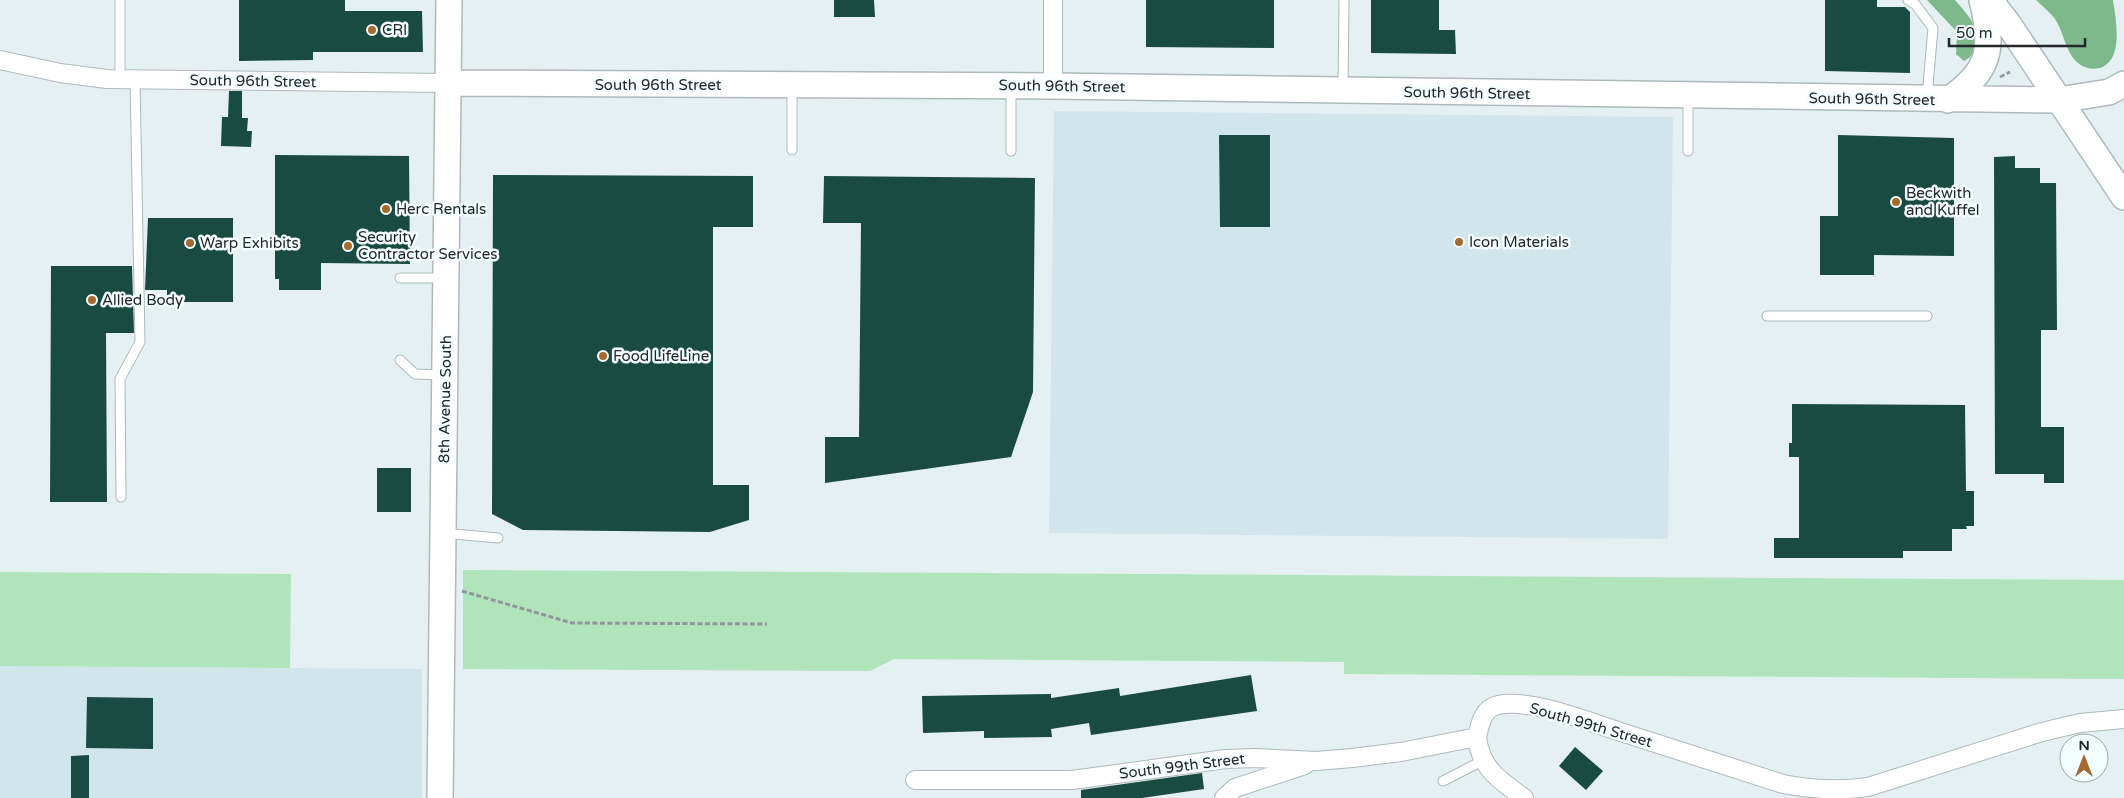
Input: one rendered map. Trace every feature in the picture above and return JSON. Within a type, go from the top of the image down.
[{"type":"street","name":"8th Avenue South","points":[[440,798],[449,0]]},
{"type":"street","points":[[1053,0],[1053,86]]},
{"type":"street","points":[[1938,99],[1968,87],[1982,69],[1987,52],[1988,23],[1982,0]]},
{"type":"street","points":[[1990,0],[2009,24],[2124,197]]},
{"type":"street","name":"South 96th Street","points":[[0,60],[60,73],[128,79],[448,83],[1053,86],[2059,100],[2109,92],[2124,84]]},
{"type":"street","name":"South 99th Street","points":[[915,780],[1072,780],[1226,760],[1255,758],[1316,761],[1401,752],[1477,737],[1481,721],[1487,710],[1497,705],[1524,705],[1556,711],[1784,784],[1840,794],[1868,787],[2042,732],[2080,724],[2124,719]]},
{"type":"street","points":[[1477,737],[1482,761],[1494,775],[1524,798]]},
{"type":"street","points":[[1224,798],[1235,788],[1316,761]]},
{"type":"lane","points":[[120,0],[128,79],[140,342],[120,379],[121,497]]},
{"type":"lane","points":[[1343,90],[1344,0]]},
{"type":"lane","points":[[1908,0],[1915,4],[1933,28],[1938,99]]},
{"type":"lane","points":[[792,85],[792,150]]},
{"type":"lane","points":[[1011,86],[1011,151]]},
{"type":"lane","points":[[1688,96],[1688,151]]},
{"type":"lane","points":[[400,278],[446,278]]},
{"type":"lane","points":[[1768,316],[1927,316]]},
{"type":"lane","points":[[400,360],[415,374],[445,375]]},
{"type":"lane","points":[[443,533],[498,538]]},
{"type":"lane","points":[[1443,781],[1482,761]]},
{"type":"path","points":[[1999,78],[2010,72]]},
{"type":"path","points":[[442,586],[572,623],[766,624]]},
{"type":"shaded area","points":[[1054,111],[1673,117],[1668,539],[1049,533]]},
{"type":"shaded area","points":[[0,666],[422,669],[422,798],[0,798]]},
{"type":"green space","points":[[1927,0],[1955,0],[1966,13],[1976,31],[1976,46],[1973,55],[1964,61],[1956,54],[1957,32]]},
{"type":"green space","points":[[2036,0],[2113,0],[2117,38],[2113,57],[2108,64],[2094,69],[2078,63],[2067,48],[2055,19]]},
{"type":"green space","points":[[463,570],[2124,580],[2124,679],[1344,674],[1344,662],[894,659],[870,671],[463,669]]},
{"type":"green space","points":[[0,572],[291,574],[290,668],[0,666]]},
{"type":"building","points":[[239,0],[345,0],[345,11],[422,11],[423,52],[313,52],[313,60],[239,61]]},
{"type":"building","points":[[834,0],[874,0],[875,17],[834,17]]},
{"type":"building","points":[[1146,0],[1274,0],[1274,48],[1146,47]]},
{"type":"building","points":[[1371,0],[1439,0],[1439,30],[1455,30],[1456,54],[1371,53]]},
{"type":"building","points":[[1825,0],[1877,0],[1877,7],[1905,7],[1910,12],[1910,73],[1825,71]]},
{"type":"building","points":[[229,91],[242,91],[242,118],[248,118],[247,131],[252,131],[251,147],[221,146],[222,117],[228,117]]},
{"type":"building","points":[[1219,135],[1270,135],[1270,227],[1220,227]]},
{"type":"building","name":"Beckwith and Kuffel","points":[[1838,135],[1954,138],[1954,256],[1874,255],[1874,275],[1820,275],[1820,216],[1838,216]]},
{"type":"building","points":[[275,155],[409,156],[410,264],[321,263],[321,290],[279,290],[279,279],[275,279]]},
{"type":"building","points":[[2015,156],[2015,168],[2040,168],[2040,183],[2056,183],[2057,330],[2041,330],[2041,427],[2064,427],[2064,483],[2044,483],[2044,474],[1995,474],[1994,157]]},
{"type":"building","name":"Food LifeLine","points":[[493,175],[753,176],[753,227],[713,227],[713,485],[749,485],[749,520],[710,532],[523,530],[492,514]]},
{"type":"building","points":[[824,176],[1035,178],[1033,392],[1011,457],[825,483],[825,437],[859,437],[861,223],[823,223]]},
{"type":"building","name":"Warp Exhibits","points":[[148,218],[233,218],[233,302],[167,302],[167,290],[145,290]]},
{"type":"building","points":[[51,266],[132,266],[134,333],[106,333],[107,502],[50,502]]},
{"type":"building","points":[[1792,404],[1965,405],[1966,491],[1974,491],[1974,526],[1966,526],[1967,529],[1952,529],[1952,551],[1903,551],[1903,558],[1774,558],[1774,538],[1799,538],[1799,457],[1789,457],[1789,443],[1792,443]]},
{"type":"building","points":[[377,468],[411,468],[411,512],[377,512]]},
{"type":"building","points":[[1251,675],[1257,711],[1091,735],[1089,723],[1051,729],[1052,737],[984,738],[984,731],[923,733],[922,696],[1051,694],[1051,698],[1119,688],[1120,696]]},
{"type":"building","points":[[87,697],[153,698],[153,749],[86,748]]},
{"type":"building","points":[[1575,747],[1603,771],[1586,790],[1559,766]]},
{"type":"building","points":[[89,755],[89,798],[71,798],[71,756]]},
{"type":"building","points":[[1202,773],[1204,789],[1142,798],[1081,798],[1081,790]]},
{"type":"place","name":"CRI","points":[[372,30]]},
{"type":"place","name":"Beckwith and Kuffel","points":[[1896,202]]},
{"type":"place","name":"Herc Rentals","points":[[386,209]]},
{"type":"place","name":"Icon Materials","points":[[1459,242]]},
{"type":"place","name":"Warp Exhibits","points":[[190,243]]},
{"type":"place","name":"Security Contractor Services","points":[[348,246]]},
{"type":"place","name":"Allied Body","points":[[92,300]]},
{"type":"place","name":"Food LifeLine","points":[[603,356]]}]
